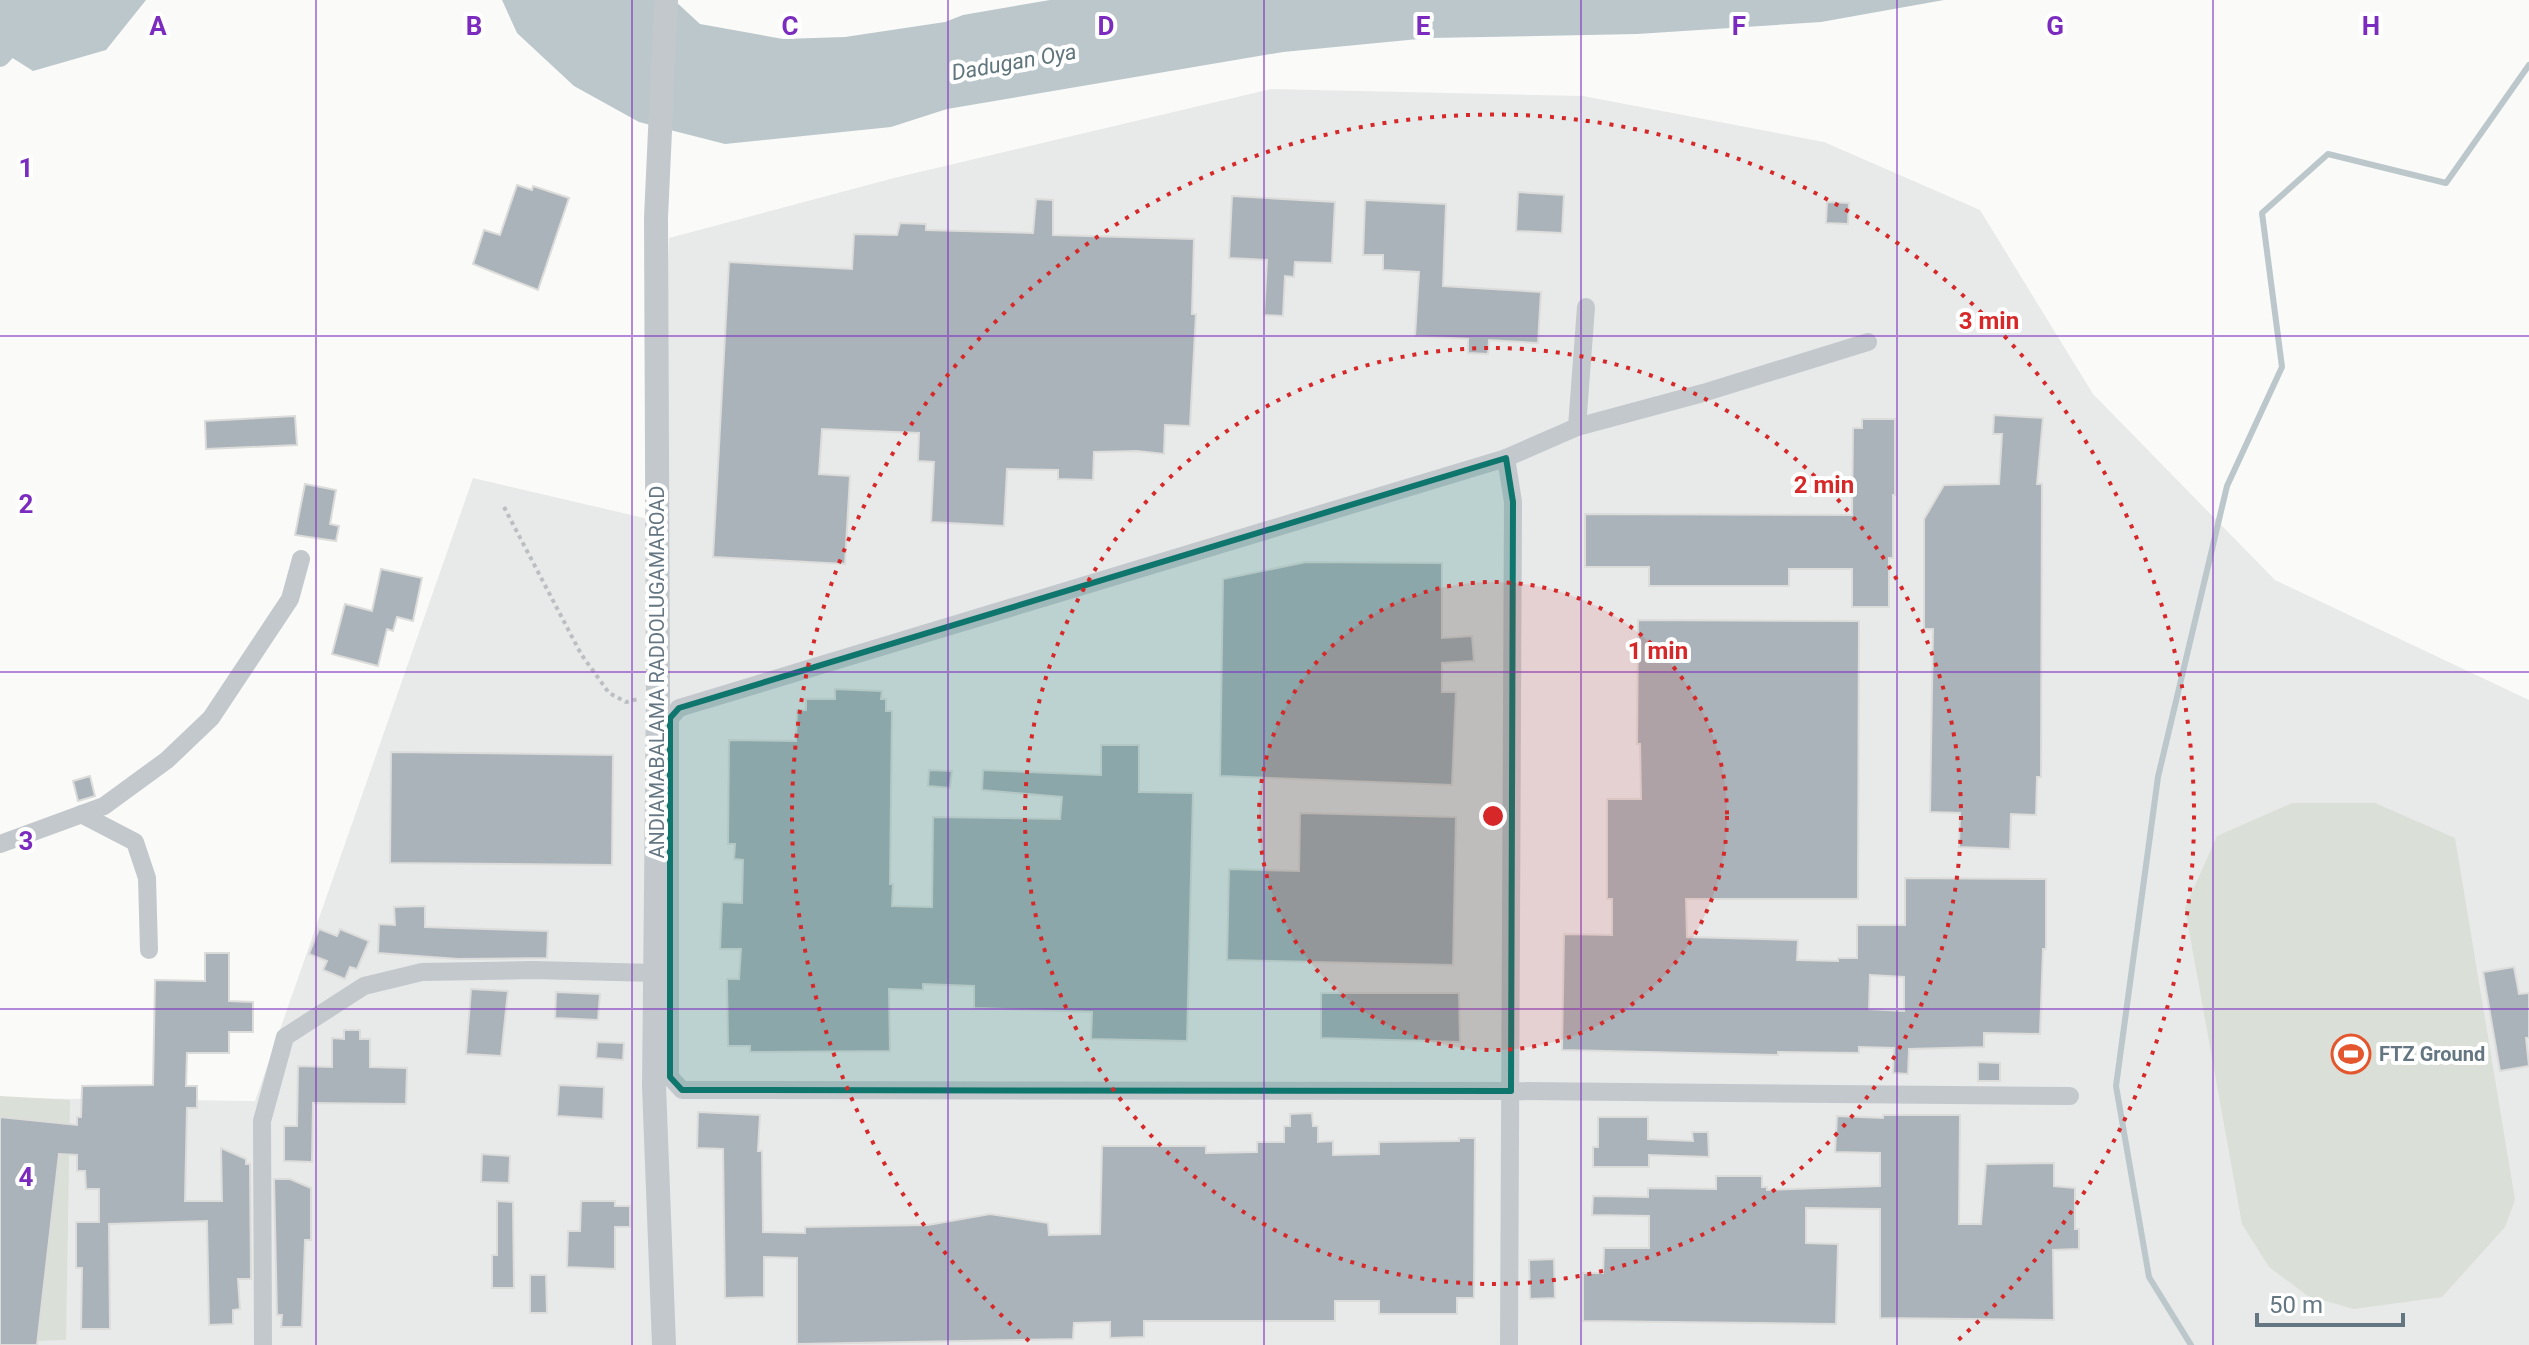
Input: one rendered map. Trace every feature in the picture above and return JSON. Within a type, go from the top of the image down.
[{"type":"street","name":"ANDIAMABALAMA RADDOLUGAMAROAD","points":[[664,1345],[654,1086],[658,693],[656,218],[666,0]]},
{"type":"street","points":[[1577,427],[1586,307]]},
{"type":"street","points":[[1868,342],[1703,393],[1577,427],[1506,458],[679,708],[670,718],[670,1077],[682,1090],[1511,1091],[2070,1096]]},
{"type":"street","points":[[1506,458],[1513,502],[1509,1345]]},
{"type":"street","points":[[0,844],[104,806],[167,760],[211,718],[290,599],[301,559]]},
{"type":"street","points":[[81,814],[135,842],[147,878],[149,950]]},
{"type":"street","points":[[263,1345],[262,1121],[285,1037],[364,986],[422,972],[533,970],[655,973]]},
{"type":"path","points":[[504,507],[581,654],[609,693],[626,702],[658,693]]},
{"type":"highlighted area","points":[[1506,458],[1513,502],[1511,1091],[682,1090],[670,1077],[670,718],[679,708]]},
{"type":"shaded area","points":[[1271,89],[1583,96],[1824,142],[1980,210],[2093,394],[2275,580],[2529,700],[2529,1345],[0,1345],[0,1098],[255,1101],[473,478],[657,521],[669,238],[894,178]]},
{"type":"shaded area","name":"FTZ Ground","points":[[2292,803],[2375,803],[2455,838],[2515,1200],[2505,1227],[2442,1297],[2354,1309],[2308,1296],[2269,1267],[2242,1224],[2185,908],[2217,836]]},
{"type":"shaded area","points":[[0,1096],[70,1100],[66,1340],[0,1342]]},
{"type":"water","points":[[0,0],[146,0],[106,50],[33,71],[0,50]]},
{"type":"water","name":"Dadugan Oya","points":[[502,0],[674,0],[700,24],[783,39],[845,37],[945,22],[963,15],[1050,0],[1944,0],[1821,22],[1637,34],[1429,38],[1283,52],[947,109],[891,127],[725,144],[639,122],[574,86],[517,33]]},
{"type":"building","points":[[517,185],[532,190],[533,186],[569,198],[538,290],[473,264],[484,230],[500,235]]},
{"type":"building","points":[[1518,192],[1564,195],[1562,233],[1516,231]]},
{"type":"building","points":[[1232,196],[1335,202],[1332,263],[1295,262],[1294,277],[1285,276],[1283,316],[1264,315],[1267,260],[1229,258]]},
{"type":"building","points":[[1036,199],[1053,200],[1053,235],[1194,239],[1192,314],[1196,314],[1190,426],[1165,425],[1164,454],[1094,452],[1093,480],[1058,479],[1058,470],[1007,469],[1004,526],[931,522],[934,462],[918,461],[919,433],[822,429],[819,474],[850,476],[845,564],[713,557],[729,262],[852,269],[854,234],[897,235],[900,223],[926,224],[926,230],[1033,233]]},
{"type":"building","points":[[1365,200],[1446,204],[1443,286],[1541,292],[1538,343],[1489,340],[1488,354],[1468,353],[1468,339],[1415,336],[1419,272],[1383,270],[1383,255],[1363,255]]},
{"type":"building","points":[[1827,202],[1849,203],[1848,224],[1826,223]]},
{"type":"building","points":[[1994,415],[2043,418],[2037,484],[2042,484],[2041,777],[2037,777],[2036,815],[2011,814],[2010,849],[1959,847],[1960,813],[1930,812],[1933,629],[1924,629],[1924,519],[1944,485],[1999,484],[2002,434],[1993,434]]},
{"type":"building","points":[[295,416],[297,445],[206,449],[205,421]]},
{"type":"building","points":[[1862,419],[1895,419],[1893,558],[1889,558],[1889,607],[1852,607],[1852,569],[1789,569],[1789,586],[1649,586],[1649,567],[1585,567],[1585,514],[1852,515],[1853,428],[1862,428]]},
{"type":"building","points":[[305,484],[336,490],[330,524],[339,526],[336,541],[295,535]]},
{"type":"building","points":[[1306,562],[1442,563],[1442,638],[1472,636],[1474,661],[1442,663],[1442,692],[1456,692],[1452,785],[1220,776],[1223,579]]},
{"type":"building","points":[[381,569],[422,578],[413,621],[397,617],[393,631],[387,629],[378,666],[332,654],[345,604],[372,611]]},
{"type":"building","points":[[1638,620],[1859,621],[1858,899],[1686,899],[1687,937],[1798,940],[1797,960],[1857,958],[1857,925],[1905,925],[1905,878],[2046,879],[2046,949],[2043,949],[2040,1034],[1984,1033],[1984,1047],[1909,1049],[1908,1074],[1893,1073],[1894,1048],[1859,1047],[1859,1053],[1778,1052],[1778,1055],[1562,1050],[1564,934],[1612,935],[1612,899],[1607,899],[1607,799],[1641,799],[1640,744],[1637,744]],"holes":[[[1870,975],[1904,977],[1904,1011],[1869,1009]]]},
{"type":"building","points":[[835,689],[882,691],[881,699],[886,699],[886,711],[892,711],[892,906],[932,907],[933,817],[1060,819],[1062,797],[982,790],[983,770],[1101,775],[1101,745],[1139,745],[1139,792],[1193,793],[1187,1041],[1091,1039],[1092,1012],[974,1008],[974,986],[923,984],[923,990],[889,989],[890,1051],[750,1052],[750,1046],[728,1046],[727,979],[739,979],[741,949],[720,949],[722,902],[742,903],[743,860],[734,859],[735,844],[728,844],[729,740],[796,741],[797,710],[806,710],[806,699],[835,699]]},
{"type":"building","points":[[391,752],[613,755],[612,865],[390,863]]},
{"type":"building","points":[[929,770],[952,771],[950,788],[928,786]]},
{"type":"building","points":[[90,776],[95,796],[78,801],[73,781]]},
{"type":"building","points":[[1300,813],[1456,817],[1453,965],[1227,960],[1229,869],[1299,871]]},
{"type":"building","points":[[425,906],[425,927],[548,931],[547,958],[458,959],[378,953],[379,924],[395,925],[394,907]]},
{"type":"building","points":[[319,929],[337,936],[340,929],[369,941],[357,969],[350,967],[345,979],[323,970],[327,961],[309,954]]},
{"type":"building","points":[[205,953],[229,953],[229,1001],[253,1002],[253,1032],[229,1032],[229,1053],[187,1053],[186,1086],[197,1086],[197,1108],[187,1108],[185,1201],[222,1201],[221,1148],[246,1159],[246,1164],[250,1164],[251,1279],[238,1279],[240,1309],[233,1310],[233,1324],[209,1325],[207,1221],[109,1224],[110,1329],[81,1329],[82,1268],[76,1268],[76,1222],[99,1222],[99,1189],[86,1189],[85,1171],[77,1171],[77,1155],[59,1154],[37,1345],[0,1345],[0,1117],[77,1125],[77,1117],[81,1117],[82,1086],[153,1085],[155,980],[205,981]]},
{"type":"building","points":[[2514,967],[2519,994],[2529,993],[2529,1038],[2526,1038],[2529,1066],[2500,1071],[2483,972]]},
{"type":"building","points":[[471,989],[508,991],[501,1056],[466,1054]]},
{"type":"building","points":[[556,992],[600,994],[598,1020],[555,1018]]},
{"type":"building","points":[[1321,993],[1459,993],[1460,1042],[1321,1038]]},
{"type":"building","points":[[344,1030],[360,1030],[360,1039],[370,1039],[370,1067],[407,1068],[406,1104],[313,1103],[312,1162],[284,1161],[284,1126],[297,1126],[298,1066],[332,1067],[332,1038],[344,1039]]},
{"type":"building","points":[[597,1042],[624,1043],[623,1060],[596,1058]]},
{"type":"building","points":[[1978,1062],[2000,1063],[2000,1081],[1978,1081]]},
{"type":"building","points":[[559,1085],[604,1087],[603,1119],[557,1116]]},
{"type":"building","points":[[698,1112],[760,1115],[758,1151],[762,1151],[763,1232],[805,1233],[805,1227],[928,1225],[990,1214],[1048,1223],[1049,1235],[1100,1234],[1102,1146],[1206,1146],[1206,1153],[1257,1152],[1257,1142],[1284,1142],[1284,1126],[1290,1126],[1290,1114],[1312,1113],[1313,1126],[1318,1126],[1318,1142],[1333,1141],[1333,1155],[1379,1154],[1379,1142],[1475,1138],[1474,1298],[1457,1298],[1457,1314],[1379,1314],[1379,1301],[1335,1301],[1335,1321],[1144,1321],[1144,1337],[1110,1338],[1110,1322],[1074,1323],[1073,1339],[797,1344],[797,1258],[764,1257],[764,1297],[725,1298],[723,1149],[697,1148]]},
{"type":"building","points":[[1883,1115],[1960,1115],[1959,1224],[1981,1224],[1986,1164],[2054,1163],[2054,1186],[2075,1188],[2075,1229],[2079,1229],[2079,1249],[2053,1250],[2054,1320],[1880,1318],[1880,1209],[1806,1208],[1806,1243],[1838,1244],[1836,1324],[1583,1321],[1583,1273],[1603,1273],[1604,1248],[1649,1248],[1649,1216],[1592,1215],[1593,1196],[1648,1197],[1648,1188],[1716,1189],[1716,1176],[1762,1176],[1762,1187],[1767,1187],[1767,1190],[1880,1186],[1880,1153],[1835,1152],[1837,1116],[1883,1118]]},
{"type":"building","points":[[1598,1117],[1648,1117],[1648,1139],[1693,1141],[1692,1132],[1708,1132],[1709,1157],[1649,1155],[1649,1167],[1593,1167],[1593,1147],[1598,1147]]},
{"type":"building","points":[[482,1154],[510,1156],[509,1183],[481,1182]]},
{"type":"building","points":[[274,1179],[290,1179],[311,1188],[311,1240],[305,1240],[302,1327],[281,1327],[282,1315],[277,1315]]},
{"type":"building","points":[[497,1201],[513,1202],[514,1288],[492,1288],[492,1255],[497,1255]]},
{"type":"building","points":[[581,1201],[615,1201],[615,1206],[630,1206],[630,1227],[615,1227],[615,1269],[567,1267],[568,1231],[580,1231]]},
{"type":"building","points":[[1554,1259],[1555,1298],[1530,1299],[1529,1260]]},
{"type":"building","points":[[530,1275],[546,1275],[547,1313],[530,1313]]},
{"type":"waterway","points":[[0,57],[37,17],[18,0]]},
{"type":"waterway","points":[[2191,1345],[2149,1277],[2116,1086],[2158,777],[2227,486],[2282,367],[2262,213],[2328,154],[2446,183],[2529,65]]},
{"type":"place","name":"FTZ Ground","points":[[2351,1054]]}]
